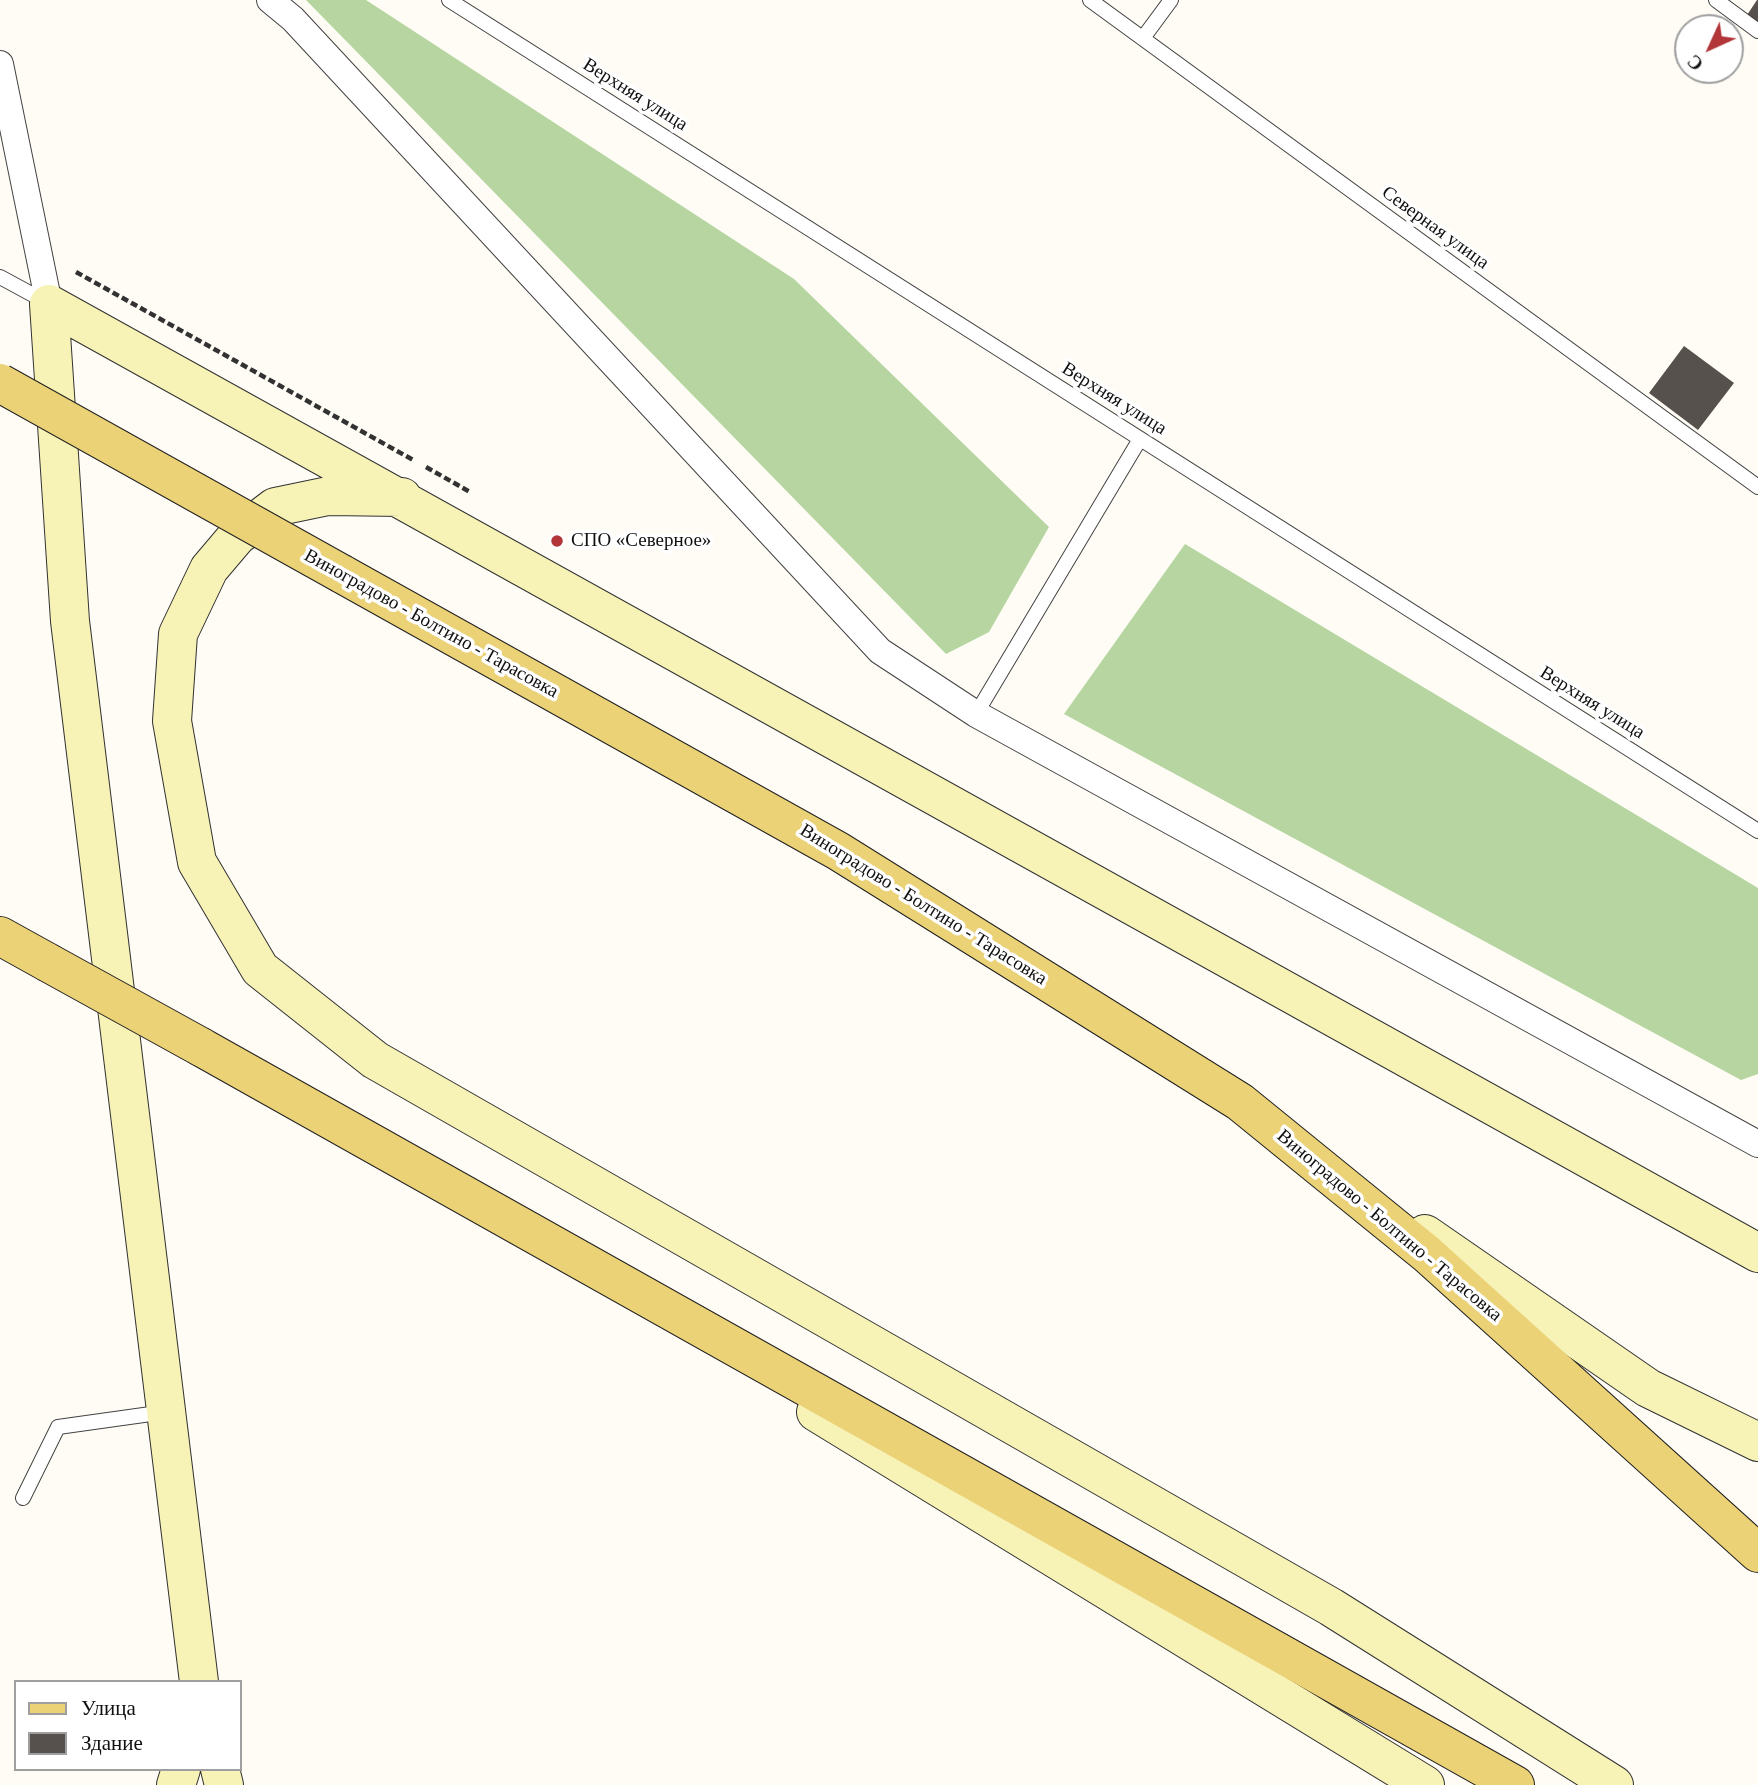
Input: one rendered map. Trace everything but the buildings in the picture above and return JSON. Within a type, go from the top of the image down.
[{"type":"main road","points":[[49,304],[1758,1253]]},
{"type":"main road","points":[[49,304],[70,621],[196,1677]]},
{"type":"main road","name":"Виноградово - Болтино - Тарасовка","points":[[0,383],[838,851],[1240,1102],[1427,1254],[1758,1553]]},
{"type":"main road","points":[[402,498],[328,496],[275,507],[237,536],[209,569],[178,634],[172,720],[197,862],[260,969],[375,1060],[1331,1607],[1614,1785]]},
{"type":"main road","points":[[0,936],[1515,1785]]},
{"type":"main road","points":[[1240,1102],[1522,1303],[1648,1388],[1758,1442]]},
{"type":"main road","points":[[386,1151],[1425,1785]]},
{"type":"street","points":[[270,0],[293,19],[880,652],[976,714],[1758,1144]]},
{"type":"street","points":[[0,64],[49,304]]},
{"type":"lane","name":"Верхняя улица","points":[[449,0],[1758,831]]},
{"type":"lane","name":"Северная улица","points":[[1090,0],[1758,487]]},
{"type":"lane","points":[[1143,38],[1171,0]]},
{"type":"lane","points":[[1716,0],[1758,31]]},
{"type":"lane","points":[[0,277],[49,304]]},
{"type":"lane","points":[[976,714],[1140,439]]},
{"type":"lane","points":[[23,1498],[58,1427],[164,1412]]},
{"type":"path","points":[[76,272],[473,494]]},
{"type":"green space","points":[[306,0],[366,0],[794,279],[1049,527],[989,632],[946,654]]},
{"type":"green space","points":[[1185,544],[1758,888],[1758,1074],[1741,1080],[1064,714]]},
{"type":"place","name":"СПО «Северное»","points":[[557,541]]}]
